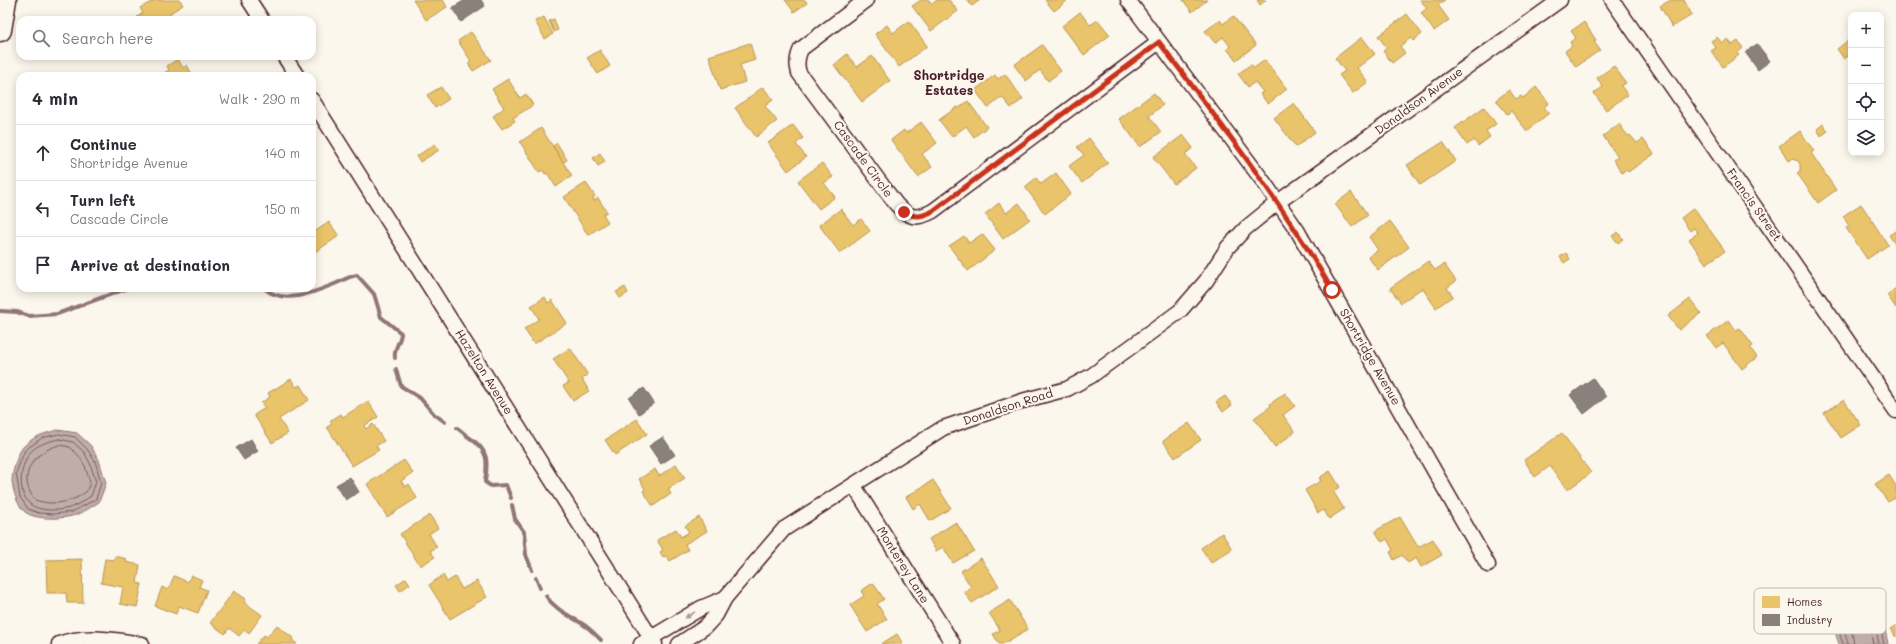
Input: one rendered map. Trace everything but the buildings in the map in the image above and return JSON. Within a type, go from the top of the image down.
[{"type":"highway","points":[[0,30],[5,0]]},
{"type":"street","points":[[249,0],[259,16]]},
{"type":"street","name":"Cascade Circle","points":[[866,0],[801,49],[797,66],[799,73],[896,204],[911,217],[923,216],[933,211],[1159,42]]},
{"type":"street","name":"Shortridge Avenue","points":[[1128,0],[1278,202],[1318,264],[1488,565]]},
{"type":"street","name":"Donaldson Avenue","points":[[1278,202],[1560,0]]},
{"type":"street","name":"Francis Street","points":[[1612,0],[1896,411]]},
{"type":"street","points":[[287,60],[294,72]]},
{"type":"street","name":"Hazelton Avenue","points":[[316,106],[649,642]]},
{"type":"street","name":"Donaldson Road","points":[[679,644],[705,627],[716,615],[725,598],[784,529],[944,428],[1022,401],[1067,388],[1091,376],[1180,311],[1206,281],[1228,247],[1246,228],[1278,202]]},
{"type":"street","name":"Monterey Lane","points":[[854,486],[953,644]]},
{"type":"street","name":"Donaldson Road","points":[[649,642],[701,608],[725,598]]},
{"type":"street","points":[[58,644],[86,639],[113,639],[142,644]]},
{"type":"water","points":[[58,430],[77,433],[91,446],[99,460],[106,483],[99,502],[79,514],[61,518],[41,518],[29,515],[22,509],[14,493],[12,478],[17,459],[23,447],[30,441],[39,436]]},
{"type":"water","points":[[1836,634],[1886,634],[1888,644],[1839,644]]},
{"type":"waterway","points":[[316,291],[357,275],[374,294],[381,317],[401,333],[395,351],[395,358]]},
{"type":"waterway","points":[[0,311],[17,312],[29,316],[57,314],[117,292]]},
{"type":"waterway","points":[[270,292],[281,296],[290,297],[313,292]]},
{"type":"waterway","points":[[396,369],[401,386],[420,398],[434,414],[445,422]]},
{"type":"waterway","points":[[457,428],[481,447],[484,452],[487,462],[485,482],[491,486],[506,485],[511,498]]},
{"type":"waterway","points":[[512,505],[515,519],[524,532],[526,555],[532,570]]},
{"type":"waterway","points":[[536,578],[540,588]]},
{"type":"waterway","points":[[546,596],[555,606],[587,627],[601,640]]},
{"type":"district","name":"Shortridge Estates","points":[[949,82]]},
{"type":"route","points":[[904,212],[911,217],[923,216],[933,211],[1159,42],[1278,202],[1297,230],[1332,290]]}]
